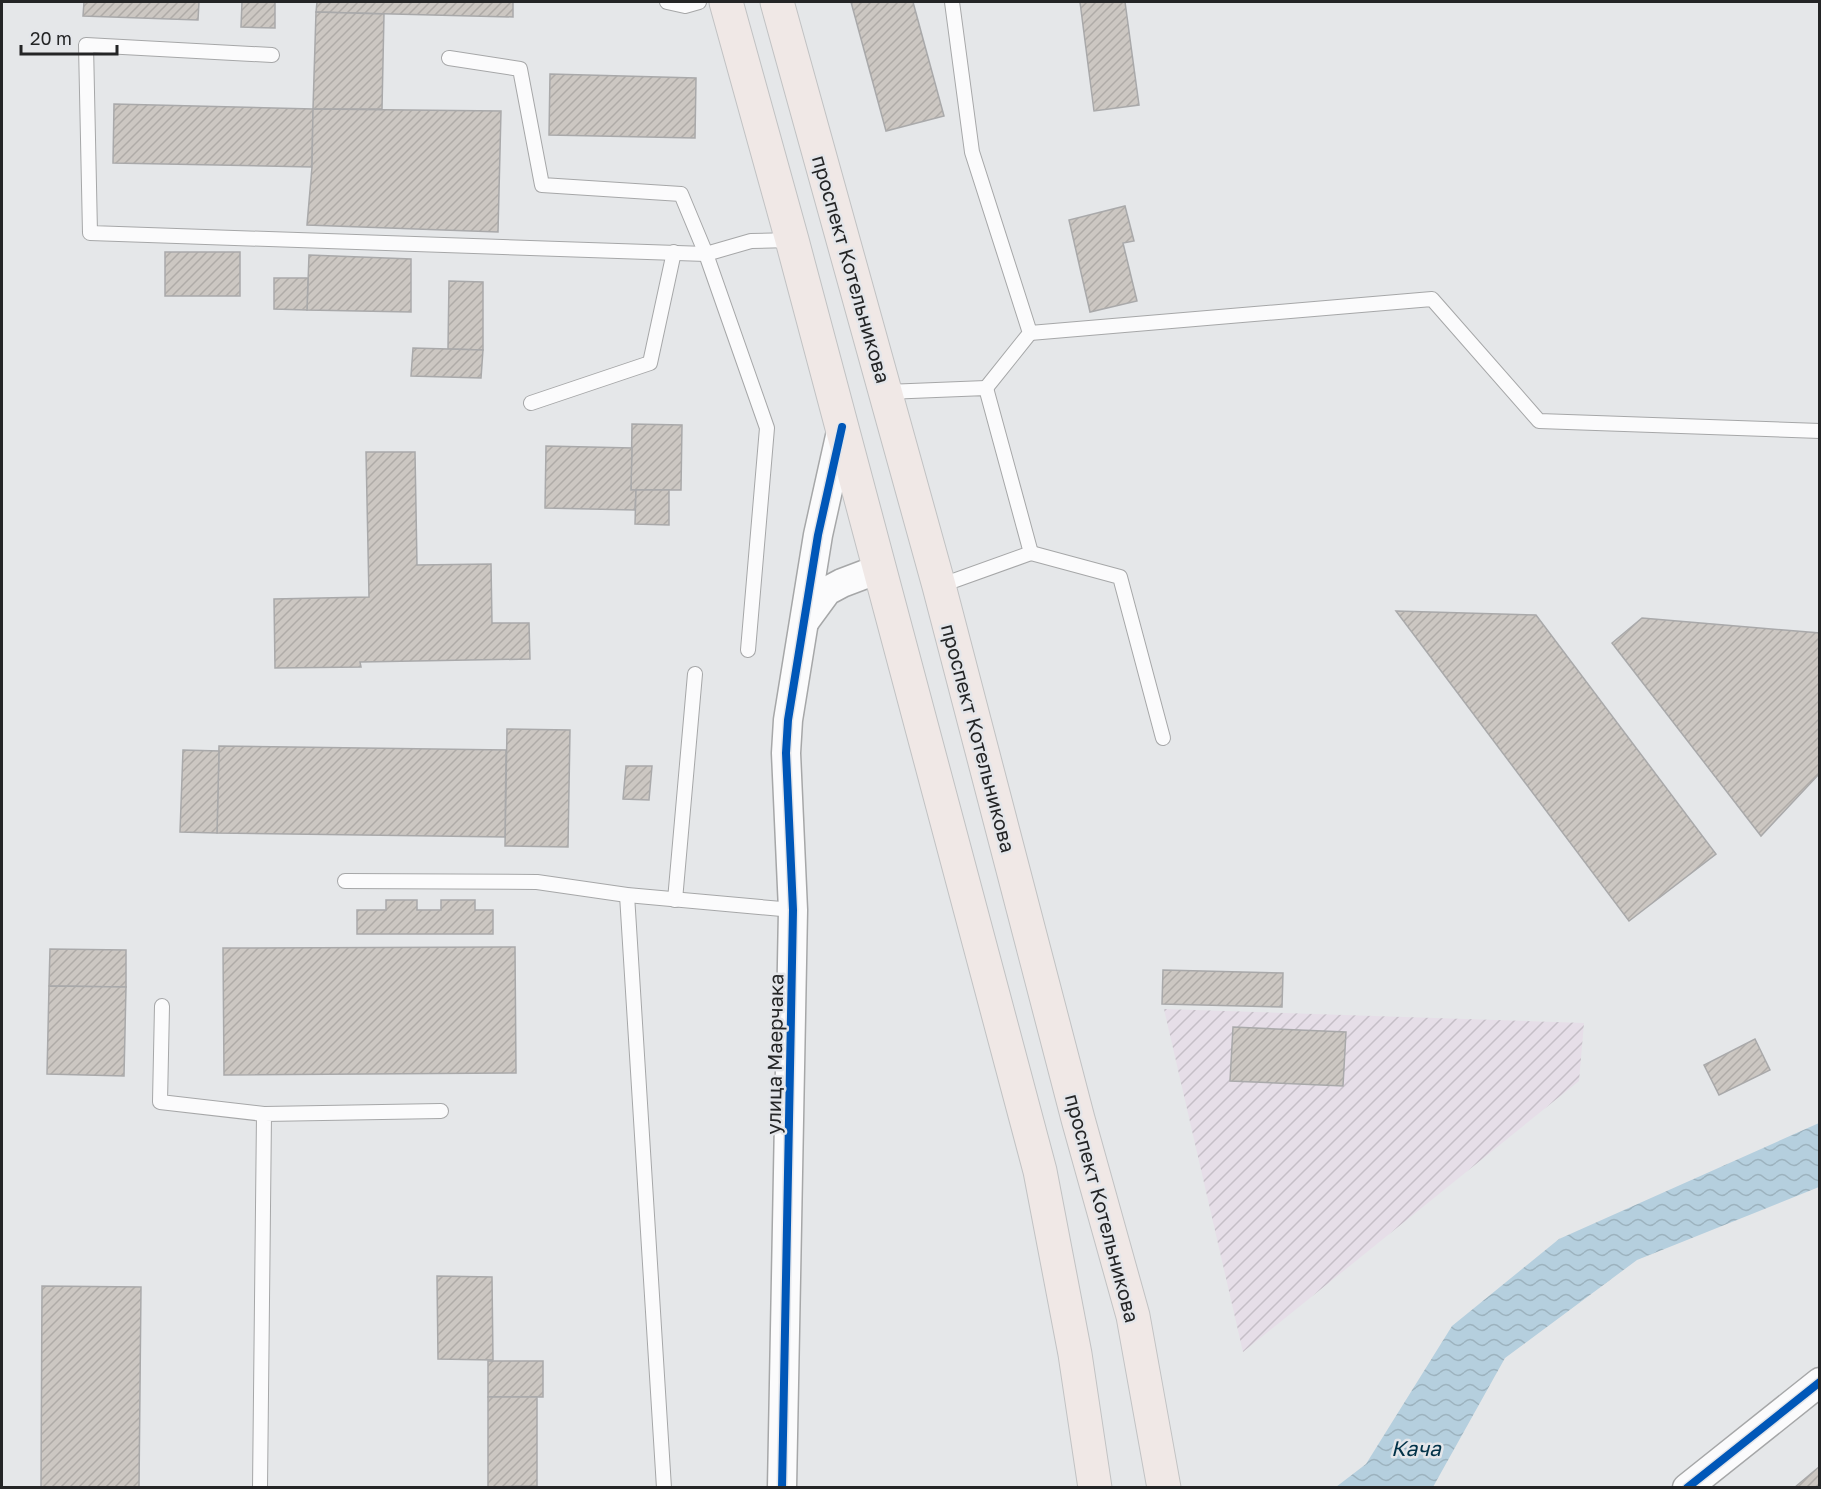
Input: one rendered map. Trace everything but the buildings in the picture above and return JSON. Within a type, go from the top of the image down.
[{"type":"highway","points":[[726,2],[792,240],[1040,1171],[1075,1354],[1095,1484]]},
{"type":"highway","name":"проспект Котельникова","points":[[777,2],[939,586],[1078,1119],[1133,1316],[1164,1483]]},
{"type":"street","name":"улица Маерчака","points":[[782,1488],[793,910],[786,753],[788,720],[818,535],[842,427]]},
{"type":"street","points":[[804,622],[827,591],[879,569]]},
{"type":"street","points":[[1687,1488],[1820,1382]]},
{"type":"lane","points":[[667,2],[685,6],[699,2]]},
{"type":"lane","points":[[952,2],[972,153],[1030,333]]},
{"type":"lane","points":[[273,55],[86,45],[90,233],[706,254],[751,241],[792,240]]},
{"type":"lane","points":[[449,58],[520,69],[542,184],[681,194],[706,254],[767,428],[748,650]]},
{"type":"lane","points":[[531,403],[650,363],[674,252]]},
{"type":"lane","points":[[886,393],[986,388],[1030,333],[1432,300],[1539,421],[1820,431]]},
{"type":"lane","points":[[986,388],[1031,553]]},
{"type":"lane","points":[[939,586],[1031,553],[1120,577],[1162,738]]},
{"type":"lane","points":[[675,900],[695,674]]},
{"type":"lane","points":[[345,881],[537,882],[627,895],[793,910]]},
{"type":"lane","points":[[627,895],[664,1488]]},
{"type":"lane","points":[[162,1006],[160,1102],[264,1114],[441,1111]]},
{"type":"lane","points":[[260,1488],[264,1114]]},
{"type":"shaded area","points":[[1164,1009],[1584,1023],[1579,1081],[1243,1352]]},
{"type":"water","name":"Кача","points":[[1819,1123],[1819,1187],[1637,1260],[1505,1358],[1433,1487],[1336,1487],[1366,1464],[1452,1326],[1559,1239]]},
{"type":"cycle path","points":[[782,1488],[793,910],[786,753],[788,720],[818,535],[842,427]]},
{"type":"cycle path","points":[[1687,1488],[1820,1382]]}]
